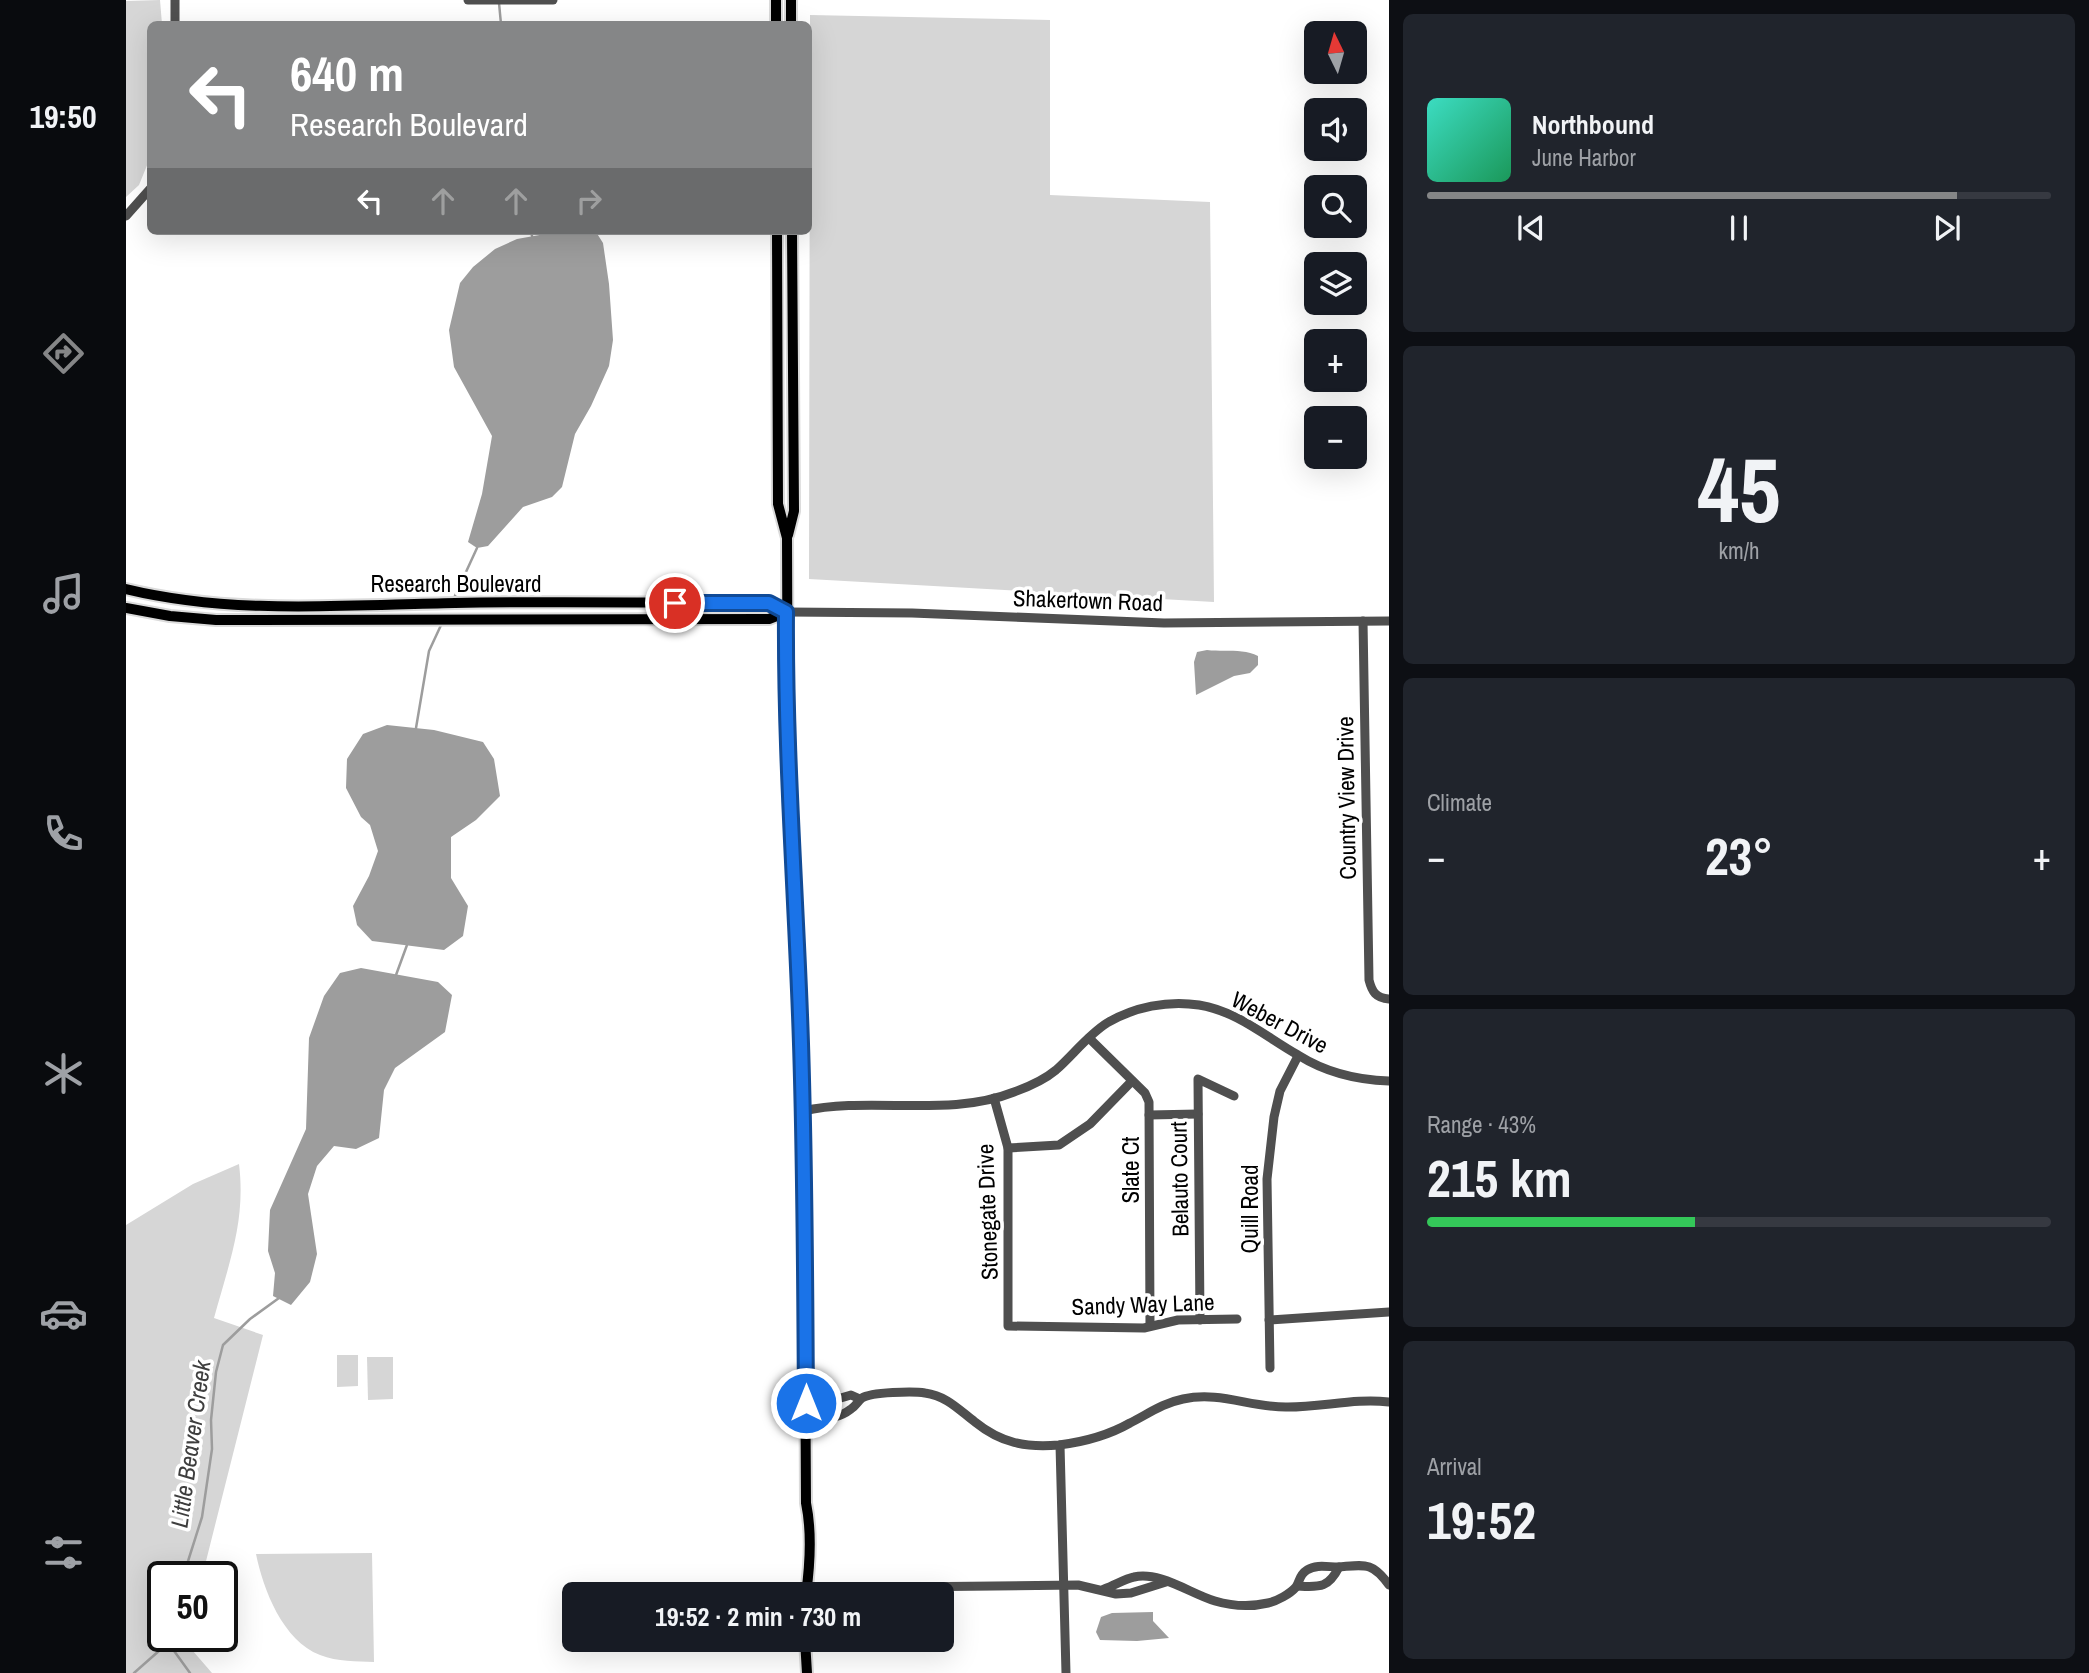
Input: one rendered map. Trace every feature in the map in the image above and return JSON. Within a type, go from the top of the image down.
[{"type":"main road","points":[[776,0],[776,21]]},
{"type":"main road","points":[[791,0],[791,21]]},
{"type":"main road","points":[[777,235],[778,504],[787,538]]},
{"type":"main road","points":[[792,235],[794,511],[787,538],[788,792],[803,1111],[808,1582]]},
{"type":"main road","points":[[778,318],[793,318]]},
{"type":"main road","name":"Research Boulevard","points":[[126,589],[156,597],[226,605],[769,603],[786,612]]},
{"type":"main road","name":"Research Boulevard","points":[[126,608],[170,616],[216,620],[769,619],[786,612]]},
{"type":"main road","points":[[806,1652],[807,1673]]},
{"type":"street","points":[[175,0],[175,21]]},
{"type":"street","points":[[468,0],[553,0]]},
{"type":"street","points":[[126,216],[147,193]]},
{"type":"street","name":"Shakertown Road","points":[[786,612],[912,613],[1164,623],[1389,621]]},
{"type":"street","name":"Country View Drive","points":[[1363,621],[1369,974],[1371,988],[1375,994],[1389,999]]},
{"type":"street","name":"Weber Drive","points":[[803,1111],[826,1107],[959,1104],[1011,1093],[1055,1071],[1106,1024],[1129,1012],[1156,1005],[1199,1005],[1233,1016],[1280,1042],[1298,1056],[1328,1070],[1360,1078],[1389,1081]]},
{"type":"street","name":"Slate Ct","points":[[1089,1038],[1145,1093],[1149,1102],[1150,1326]]},
{"type":"street","name":"Quill Road","points":[[1270,1368],[1266,1179],[1280,1091],[1298,1056]]},
{"type":"street","name":"Belauto Court","points":[[1200,1320],[1198,1079],[1234,1096]]},
{"type":"street","points":[[1008,1149],[1059,1145],[1090,1125],[1132,1081]]},
{"type":"street","name":"Stonegate Drive","points":[[994,1098],[1008,1149],[1008,1326]]},
{"type":"street","points":[[1149,1115],[1198,1114]]},
{"type":"street","points":[[1269,1321],[1389,1312]]},
{"type":"street","name":"Sandy Way Lane","points":[[1008,1326],[1150,1326],[1178,1320],[1237,1319]]},
{"type":"street","points":[[806,1403],[827,1402],[851,1395],[860,1399],[922,1392],[952,1403],[1001,1440],[1014,1445],[1029,1446],[1060,1445],[1102,1436],[1168,1403],[1183,1399],[1220,1396],[1286,1408],[1364,1400],[1389,1402]]},
{"type":"street","points":[[806,1420],[832,1419],[845,1414],[860,1399]]},
{"type":"street","points":[[1060,1445],[1066,1673]]},
{"type":"street","points":[[1297,1586],[1300,1576],[1309,1568],[1353,1564],[1376,1569],[1389,1585]]},
{"type":"street","points":[[954,1589],[1077,1585],[1115,1594],[1166,1582],[1230,1604],[1271,1603],[1297,1586],[1323,1585],[1332,1580],[1339,1567]]},
{"type":"shaded area","points":[[160,0],[162,21],[147,21],[147,165],[139,185],[126,197],[126,1]]},
{"type":"shaded area","points":[[810,15],[1050,20],[1050,195],[1210,202],[1214,602],[809,579],[810,235],[812,235]]},
{"type":"shaded area","points":[[540,235],[598,235],[603,243],[609,284],[613,340],[609,366],[575,434],[562,487],[552,497],[523,507],[488,546],[477,548],[468,542],[482,494],[492,436],[454,367],[449,330],[460,283],[473,267],[495,249],[517,239]]},
{"type":"shaded area","points":[[1207,650],[1252,654],[1258,656],[1258,665],[1250,673],[1234,676],[1196,695],[1194,662],[1197,652]]},
{"type":"shaded area","points":[[387,725],[434,730],[483,742],[494,759],[500,796],[476,820],[451,837],[451,878],[468,906],[463,936],[444,950],[372,941],[357,925],[353,906],[369,876],[378,851],[370,825],[361,817],[346,788],[347,759],[363,734]]},
{"type":"shaded area","points":[[361,968],[438,982],[452,995],[445,1032],[395,1068],[384,1090],[379,1138],[356,1149],[334,1146],[317,1166],[308,1194],[317,1254],[310,1282],[291,1305],[273,1296],[275,1273],[268,1251],[270,1210],[306,1129],[309,1038],[324,996],[340,973]]},
{"type":"shaded area","points":[[239,1164],[241,1185],[238,1223],[214,1318],[263,1335],[206,1561],[147,1561],[147,1652],[194,1652],[212,1673],[126,1673],[126,1225],[193,1184]]},
{"type":"shaded area","points":[[337,1355],[358,1355],[358,1386],[337,1387]]},
{"type":"shaded area","points":[[367,1357],[393,1357],[393,1399],[368,1400]]},
{"type":"shaded area","points":[[372,1553],[374,1662],[347,1661],[320,1655],[295,1638],[285,1626],[270,1598],[256,1554]]},
{"type":"shaded area","points":[[1153,1612],[1153,1621],[1169,1638],[1100,1640],[1096,1632],[1101,1617],[1112,1613]]},
{"type":"waterway","name":"Little Beaver Creek","points":[[499,3],[501,21]]},
{"type":"waterway","points":[[454,598],[477,548]]},
{"type":"waterway","points":[[416,728],[429,651],[442,623]]},
{"type":"waterway","points":[[396,975],[407,945]]},
{"type":"waterway","name":"Little Beaver Creek","points":[[188,1561],[202,1517],[212,1449],[211,1420],[216,1372],[223,1345],[250,1319],[279,1298]]},
{"type":"waterway","name":"Little Beaver Creek","points":[[134,1673],[158,1652]]},
{"type":"waterway","points":[[175,1652],[190,1673]]},
{"type":"route","points":[[675,603],[769,603],[786,612],[788,792],[803,1129],[806,1403]]}]
